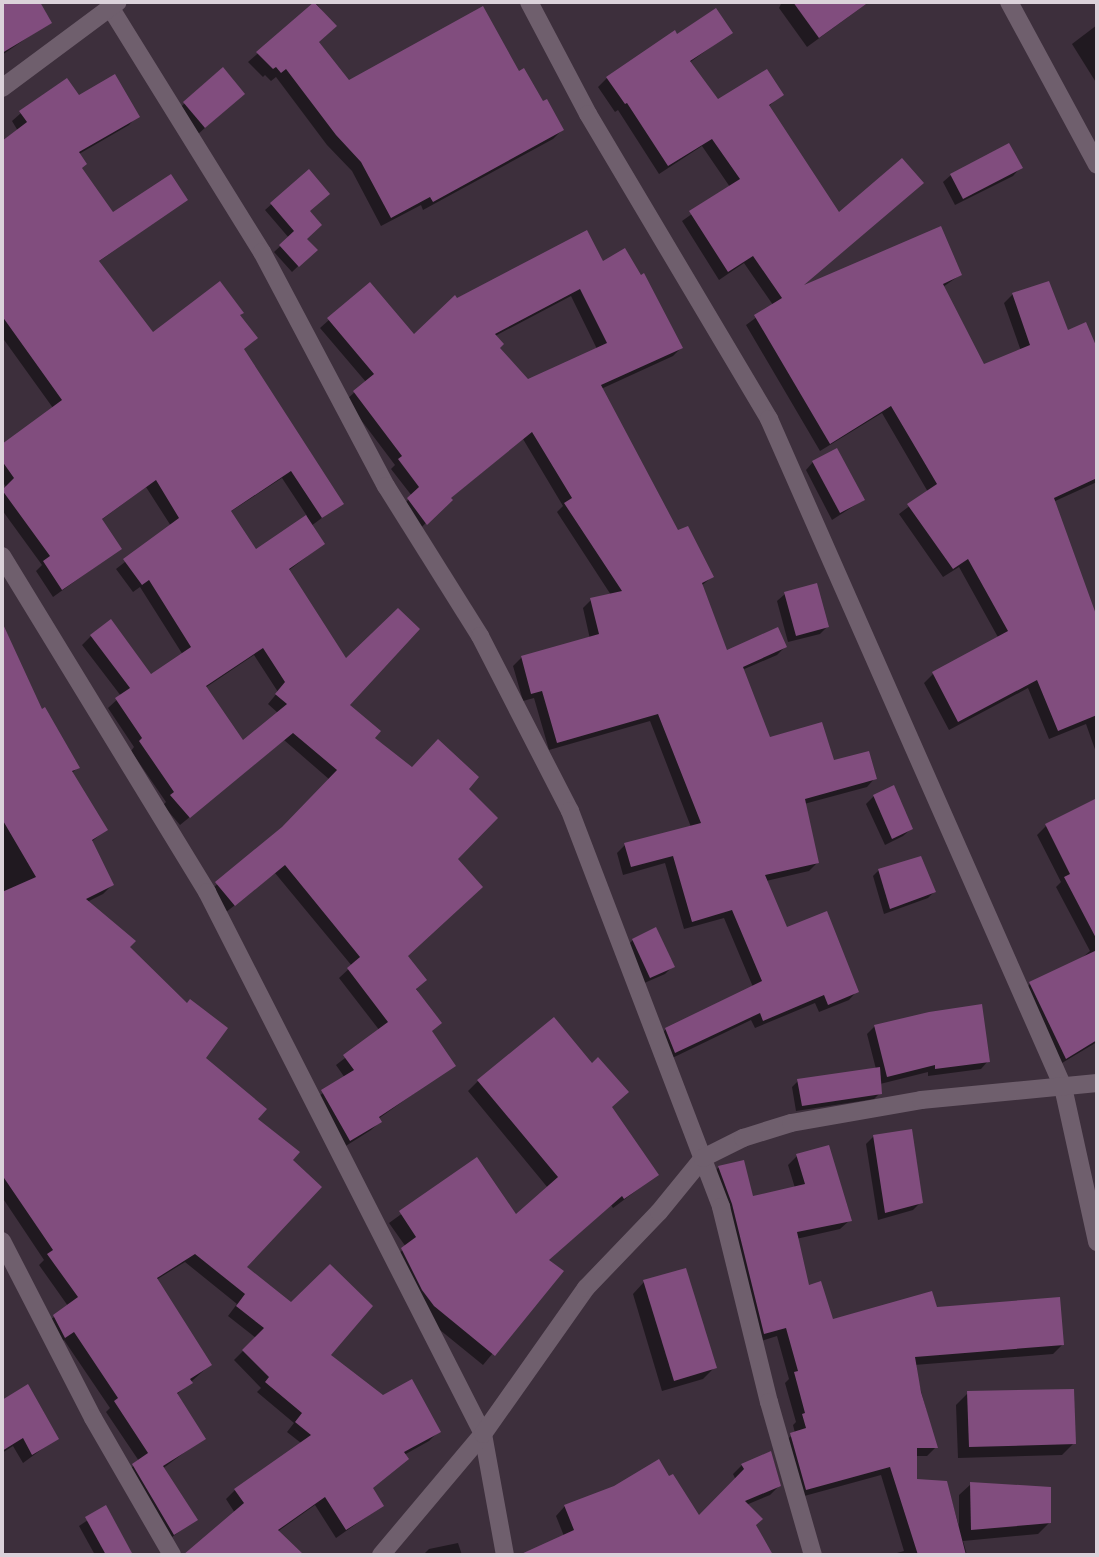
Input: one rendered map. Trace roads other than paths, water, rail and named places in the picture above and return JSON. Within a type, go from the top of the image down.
[{"type":"street","points":[[529,2],[588,114],[769,419],[1063,1087],[1097,1242]]},
{"type":"street","points":[[1009,2],[1097,164]]},
{"type":"street","points":[[2,88],[114,4],[262,252],[386,486],[486,648],[570,811],[721,1207],[769,1402],[813,1555]]},
{"type":"street","points":[[2,556],[207,892],[483,1434],[505,1555]]},
{"type":"street","points":[[381,1555],[483,1434],[586,1288],[659,1212],[703,1158],[743,1138],[791,1123],[921,1100],[1097,1083]]},
{"type":"street","points":[[2,1241],[93,1418],[172,1555]]}]
